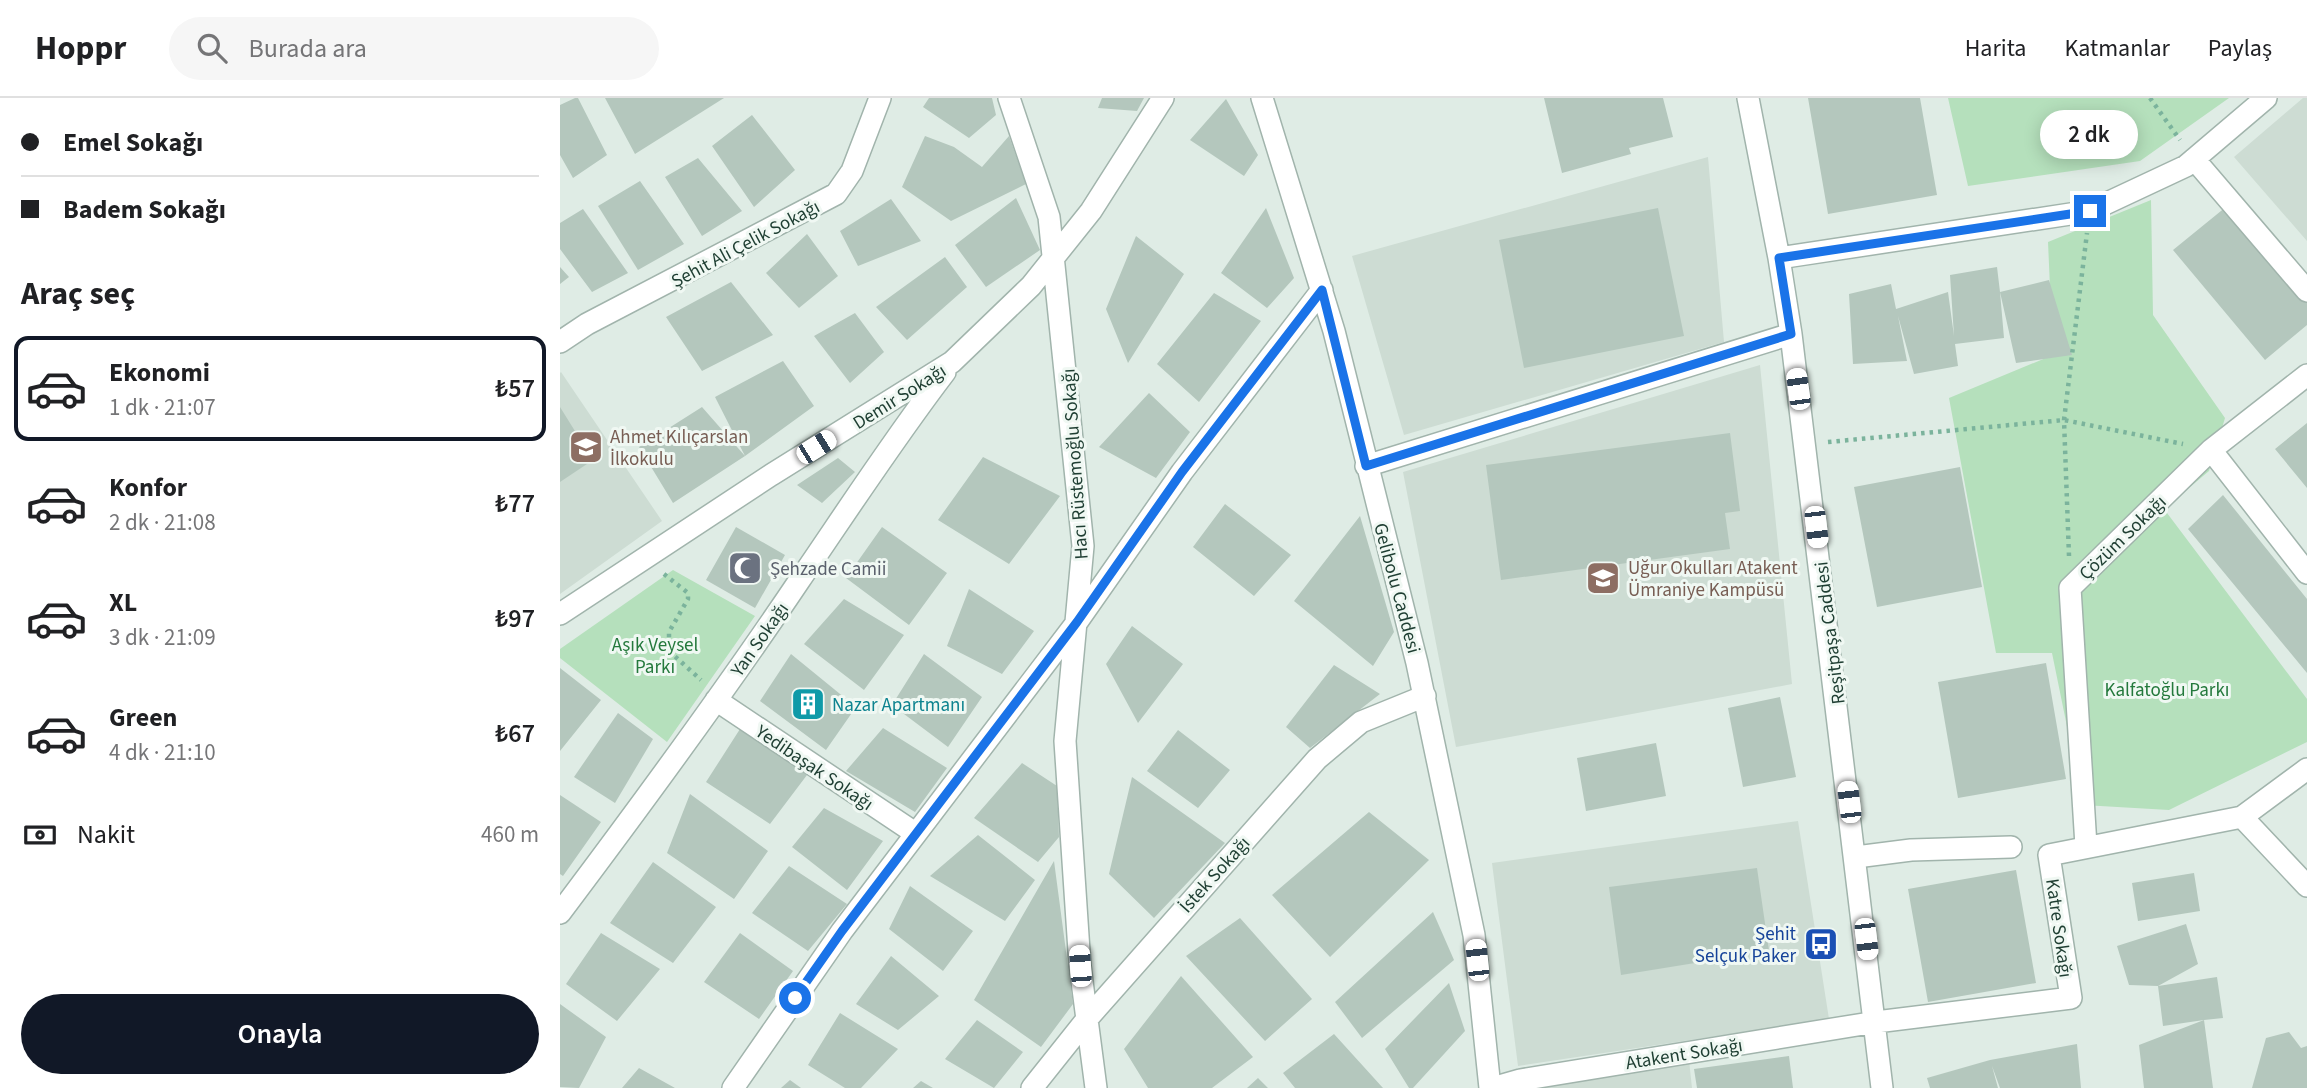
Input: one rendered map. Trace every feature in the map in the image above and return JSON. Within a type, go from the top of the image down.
[{"type":"street","name":"Şehit Ali Çelik Sokağı","points":[[560,342],[587,324],[836,194],[852,171],[880,98]]},
{"type":"street","name":"Hacı Rüstemoğlu Sokağı","points":[[1009,98],[1049,216],[1083,546],[1065,741],[1087,1019],[1096,1088]]},
{"type":"street","name":"Demir Sokağı","points":[[560,614],[952,362],[1031,286],[1091,211],[1163,98]]},
{"type":"street","name":"Gelibolu Caddesi","points":[[1262,98],[1322,290],[1424,696],[1474,935],[1491,1088]]},
{"type":"street","name":"Reşitpaşa Caddesi","points":[[1748,98],[1779,258],[1806,444],[1882,1088]]},
{"type":"street","points":[[1779,258],[2090,211],[2193,159],[2266,98]]},
{"type":"street","points":[[2193,159],[2307,291]]},
{"type":"street","points":[[733,1088],[842,931],[1077,622],[1182,472],[1322,290]]},
{"type":"street","points":[[1366,466],[1791,334]]},
{"type":"street","name":"Yan Sokağı","points":[[560,913],[651,792],[888,447],[952,362]]},
{"type":"street","name":"Çözüm Sokağı","points":[[2086,846],[2070,588],[2211,450],[2307,375]]},
{"type":"street","points":[[2211,450],[2307,573]]},
{"type":"street","name":"İstek Sokağı","points":[[1032,1088],[1087,1019],[1317,759],[1362,722],[1424,696]]},
{"type":"street","name":"Yedibaşak Sokağı","points":[[718,697],[915,833]]},
{"type":"street","name":"Katre Sokağı","points":[[1876,1022],[2071,998],[2049,855],[2242,817],[2307,769]]},
{"type":"street","points":[[2242,817],[2307,886]]},
{"type":"street","points":[[1856,857],[1911,850],[2011,846]]},
{"type":"street","name":"Atakent Sokağı","points":[[1491,1088],[1520,1080],[1876,1022]]},
{"type":"path","points":[[2150,98],[2193,159]]},
{"type":"path","points":[[2070,588],[2064,420],[2090,211]]},
{"type":"path","points":[[1806,444],[2064,420],[2211,450]]},
{"type":"path","points":[[643,559],[688,593],[688,599],[669,632],[669,651],[718,697]]},
{"type":"shaded area","points":[[2303,98],[2307,98],[2307,241],[2234,157]]},
{"type":"shaded area","points":[[1708,157],[1724,342],[1404,435],[1352,256]]},
{"type":"shaded area","name":"Uğur Okulları Atakent Ümraniye Kampüsü","points":[[1760,365],[1792,684],[1456,747],[1403,472]]},
{"type":"shaded area","name":"Ahmet Kılıçarslan İlkokulu","points":[[560,373],[662,521],[560,594]]},
{"type":"shaded area","points":[[1798,821],[1829,1019],[1518,1066],[1492,863]]},
{"type":"shaded area","points":[[1689,1060],[1692,1088],[1522,1088]]},
{"type":"green space","points":[[1948,98],[2229,98],[2140,161],[1968,186]]},
{"type":"green space","name":"Kalfatoğlu Parkı","points":[[2151,200],[2153,315],[2225,418],[2209,471],[2164,509],[2307,699],[2307,742],[2169,810],[2083,805],[2052,653],[1996,653],[1949,398],[2053,355],[2048,242]]},
{"type":"green space","name":"Aşık Veysel Parkı","points":[[673,570],[755,616],[667,742],[560,658],[560,649]]},
{"type":"building","points":[[578,98],[607,155],[573,178],[560,155],[560,105]]},
{"type":"building","points":[[605,98],[724,98],[635,154]]},
{"type":"building","points":[[929,98],[992,98],[996,115],[969,138],[923,107]]},
{"type":"building","points":[[1102,98],[1144,98],[1137,111],[1098,108]]},
{"type":"building","points":[[1544,98],[1663,98],[1673,137],[1629,148],[1631,154],[1562,173]]},
{"type":"building","points":[[1808,98],[1920,98],[1937,195],[1828,214]]},
{"type":"building","points":[[1226,99],[1258,155],[1244,176],[1190,140]]},
{"type":"building","points":[[752,115],[795,170],[754,207],[712,146]]},
{"type":"building","points":[[925,136],[954,147],[982,167],[1009,136],[1026,184],[951,221],[902,187]]},
{"type":"building","points":[[698,158],[742,211],[702,236],[665,177]]},
{"type":"building","points":[[640,181],[684,244],[638,270],[598,206]]},
{"type":"building","points":[[1016,198],[1040,250],[986,287],[955,245]]},
{"type":"building","points":[[891,199],[921,241],[858,266],[840,231]]},
{"type":"building","points":[[2232,202],[2307,291],[2307,325],[2265,360],[2173,250]]},
{"type":"building","points":[[1266,208],[1294,278],[1267,308],[1221,273]]},
{"type":"building","points":[[1658,208],[1684,336],[1524,368],[1499,240]]},
{"type":"building","points":[[583,209],[628,273],[592,292],[560,249],[560,223]]},
{"type":"building","points":[[807,234],[838,276],[799,308],[766,273]]},
{"type":"building","points":[[1136,236],[1184,274],[1128,363],[1106,309]]},
{"type":"building","points":[[945,257],[967,287],[907,340],[876,307]]},
{"type":"building","points":[[560,267],[569,277],[560,284]]},
{"type":"building","points":[[1997,267],[2004,338],[1955,344],[1958,366],[1914,374],[1898,316],[1907,361],[1853,364],[1849,294],[1891,284],[1896,309],[1948,292],[1954,336],[1950,275]]},
{"type":"building","points":[[2049,280],[2072,355],[2016,363],[2000,292]]},
{"type":"building","points":[[731,282],[773,335],[702,371],[666,317]]},
{"type":"building","points":[[1214,293],[1261,321],[1199,402],[1157,364]]},
{"type":"building","points":[[855,313],[884,352],[850,383],[814,336]]},
{"type":"building","points":[[783,361],[814,406],[745,456],[715,397]]},
{"type":"building","points":[[1149,393],[1190,432],[1156,478],[1099,447]]},
{"type":"building","points":[[560,407],[593,460],[560,482]]},
{"type":"building","points":[[702,407],[745,456],[673,503],[639,447]]},
{"type":"building","points":[[2307,423],[2307,488],[2275,449]]},
{"type":"building","points":[[1730,433],[1740,511],[1725,513],[1730,549],[1501,580],[1486,465]]},
{"type":"building","points":[[983,457],[1060,496],[1009,564],[938,520]]},
{"type":"building","points":[[838,458],[855,472],[822,503],[797,485]]},
{"type":"building","points":[[1960,467],[1982,587],[1877,607],[1854,487]]},
{"type":"building","points":[[2223,495],[2307,599],[2307,673],[2188,529]]},
{"type":"building","points":[[1225,504],[1291,555],[1254,596],[1193,547]]},
{"type":"building","points":[[1360,516],[1394,632],[1373,666],[1294,601]]},
{"type":"building","name":"Şehzade Camii","points":[[736,527],[785,555],[755,608],[706,580]]},
{"type":"building","points":[[882,527],[947,573],[909,625],[846,578]]},
{"type":"building","points":[[969,589],[1034,631],[1002,674],[947,646]]},
{"type":"building","points":[[844,599],[904,635],[864,690],[804,644]]},
{"type":"building","points":[[1132,626],[1183,664],[1138,723],[1106,664]]},
{"type":"building","name":"Nazar Apartmanı","points":[[791,654],[856,707],[826,750],[760,701]]},
{"type":"building","points":[[924,654],[982,697],[948,747],[892,705]]},
{"type":"building","points":[[2046,663],[2066,779],[1958,798],[1938,682]]},
{"type":"building","points":[[1334,665],[1380,694],[1310,748],[1286,727]]},
{"type":"building","points":[[560,668],[601,700],[560,751]]},
{"type":"building","points":[[1780,697],[1796,777],[1743,787],[1728,708]]},
{"type":"building","points":[[618,713],[653,739],[615,803],[574,777]]},
{"type":"building","points":[[883,728],[947,768],[915,812],[846,771]]},
{"type":"building","points":[[740,729],[807,775],[770,824],[706,782]]},
{"type":"building","points":[[1178,730],[1230,770],[1198,808],[1147,771]]},
{"type":"building","points":[[1656,743],[1666,796],[1586,811],[1577,758]]},
{"type":"building","points":[[1022,763],[1057,786],[1059,837],[1038,862],[974,818]]},
{"type":"building","points":[[1132,777],[1225,843],[1154,918],[1109,874]]},
{"type":"building","points":[[690,794],[768,851],[734,899],[667,853]]},
{"type":"building","points":[[560,795],[601,822],[563,876],[560,874]]},
{"type":"building","points":[[824,808],[883,841],[847,890],[792,847]]},
{"type":"building","points":[[1369,812],[1429,860],[1330,957],[1272,895]]},
{"type":"building","points":[[978,835],[1035,880],[1005,921],[930,876]]},
{"type":"building","points":[[1054,861],[1073,1004],[1041,1047],[974,1000]]},
{"type":"building","points":[[653,862],[716,907],[673,963],[610,923]]},
{"type":"building","points":[[789,866],[847,904],[808,951],[752,913]]},
{"type":"building","points":[[1757,868],[1769,951],[1621,975],[1609,887]]},
{"type":"building","points":[[2016,870],[2036,983],[1928,1002],[1908,889]]},
{"type":"building","points":[[2194,873],[2200,911],[2138,921],[2132,883]]},
{"type":"building","points":[[910,886],[973,931],[943,971],[889,929]]},
{"type":"building","points":[[1433,912],[1454,960],[1362,1038],[1335,1002]]},
{"type":"building","points":[[1240,918],[1312,999],[1265,1041],[1186,956]]},
{"type":"building","points":[[2186,924],[2198,964],[2158,986],[2129,985],[2117,946]]},
{"type":"building","points":[[601,933],[660,969],[617,1021],[566,984]]},
{"type":"building","points":[[740,933],[793,971],[759,1019],[704,982]]},
{"type":"building","points":[[891,956],[939,996],[898,1030],[856,1004]]},
{"type":"building","points":[[1181,976],[1253,1057],[1212,1088],[1148,1088],[1124,1049]]},
{"type":"building","points":[[2217,977],[2223,1018],[2163,1026],[2158,986]]},
{"type":"building","points":[[1449,983],[1465,1031],[1413,1088],[1409,1088],[1385,1049]]},
{"type":"building","points":[[560,1004],[606,1037],[579,1088],[560,1087]]},
{"type":"building","points":[[840,1013],[898,1049],[861,1088],[845,1088],[808,1065]]},
{"type":"building","points":[[977,1020],[1023,1052],[994,1088],[945,1059]]},
{"type":"building","points":[[2204,1020],[2213,1088],[2144,1088],[2139,1045]]},
{"type":"building","points":[[2289,1032],[2301,1048],[2307,1046],[2307,1088],[2252,1088],[2266,1038]]},
{"type":"building","points":[[1334,1034],[1383,1088],[1295,1088],[1283,1073]]},
{"type":"building","points":[[2077,1044],[2081,1088],[2000,1088],[1992,1066],[1998,1088],[1930,1088],[1927,1078],[1990,1060]]},
{"type":"building","points":[[1789,1056],[1793,1088],[1697,1088],[1694,1069]]},
{"type":"building","points":[[639,1068],[675,1088],[622,1088]]},
{"type":"building","points":[[1258,1078],[1268,1088],[1247,1088]]},
{"type":"building","points":[[790,1080],[801,1088],[781,1088]]},
{"type":"building","points":[[921,1081],[933,1088],[913,1088]]},
{"type":"place","name":"Ahmet Kılıçarslan İlkokulu","points":[[586,447]]},
{"type":"place","name":"Şehzade Camii","points":[[745,568]]},
{"type":"place","name":"Uğur Okulları Atakent Ümraniye Kampüsü","points":[[1603,578]]},
{"type":"place","name":"Nazar Apartmanı","points":[[808,704]]},
{"type":"place","name":"Şehit Selçuk Paker","points":[[1821,944]]},
{"type":"route","points":[[795,998],[978,749],[1077,622],[1182,472],[1322,290],[1335,331],[1366,466],[1791,334],[1779,258],[2090,211]]}]
